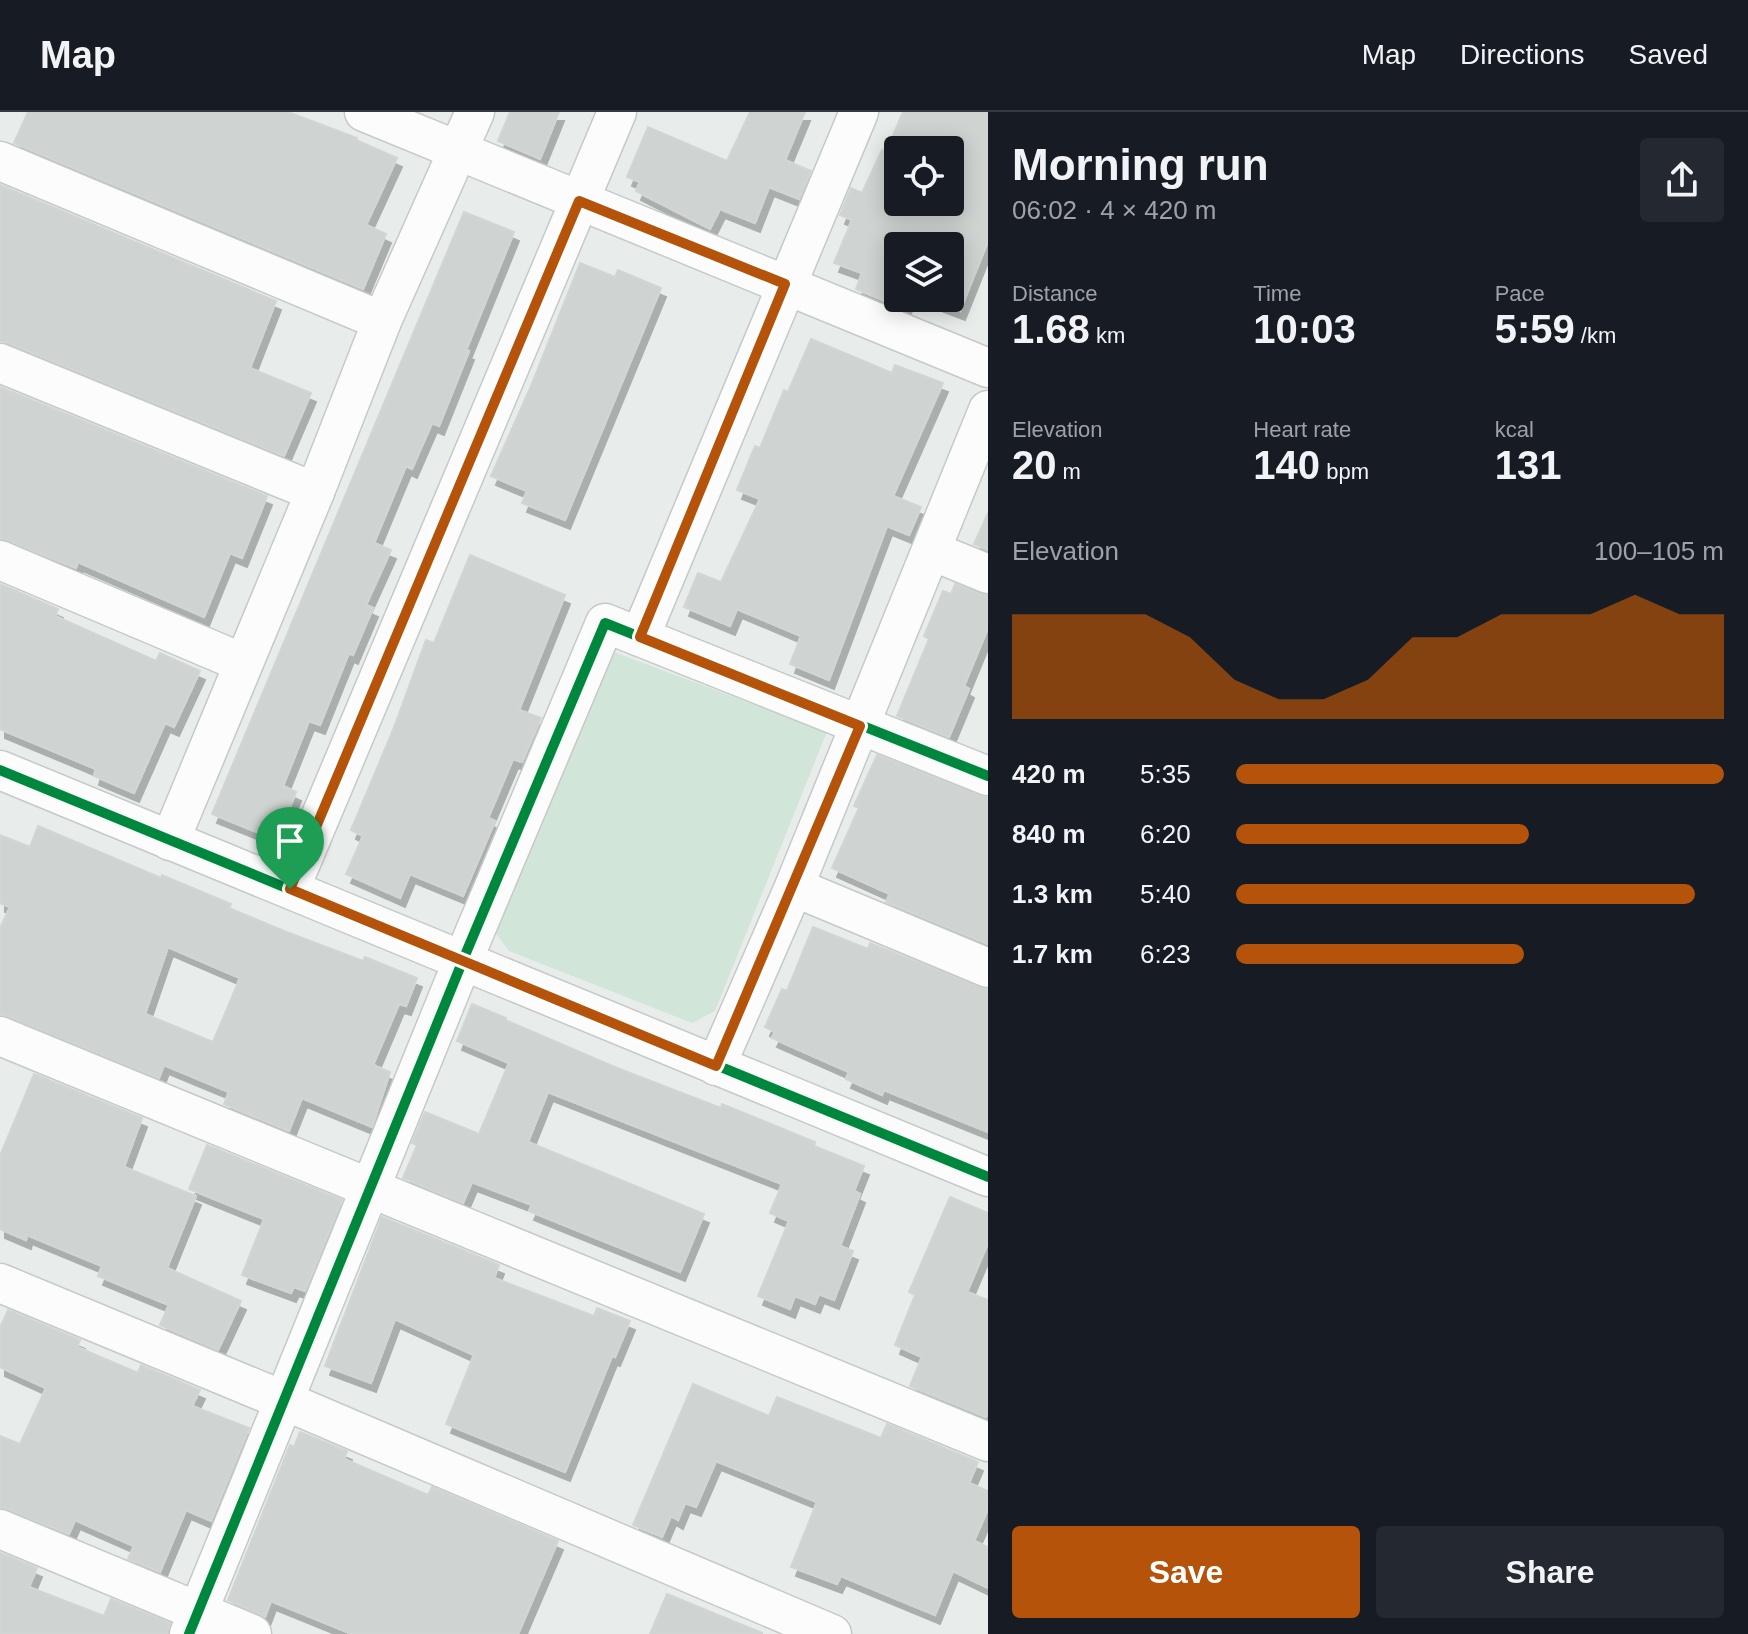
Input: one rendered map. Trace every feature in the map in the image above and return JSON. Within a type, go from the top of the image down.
[{"type":"street","points":[[364,112],[988,368]]},
{"type":"street","points":[[170,841],[315,492],[382,321],[475,112]]},
{"type":"street","points":[[290,889],[617,112]]},
{"type":"street","points":[[640,637],[859,112]]},
{"type":"street","points":[[0,161],[382,321]]},
{"type":"street","points":[[0,363],[315,492]]},
{"type":"street","points":[[716,1066],[794,887],[988,410]]},
{"type":"street","points":[[932,551],[988,574]]},
{"type":"street","points":[[0,560],[243,663]]},
{"type":"street","points":[[193,1623],[463,960],[605,623],[988,776]]},
{"type":"street","points":[[0,770],[988,1177]]},
{"type":"street","points":[[794,887],[988,968]]},
{"type":"street","points":[[0,1036],[988,1442]]},
{"type":"street","points":[[0,1283],[832,1634]]},
{"type":"street","points":[[0,1529],[193,1623],[252,1634]]},
{"type":"green space","points":[[614,652],[827,732],[715,1011],[692,1023],[509,951],[494,931]]},
{"type":"building","points":[[28,112],[288,112],[357,138],[397,158],[366,225],[386,234],[363,289],[14,143]]},
{"type":"building","points":[[510,112],[559,112],[540,159],[498,141]]},
{"type":"building","points":[[750,112],[805,112],[785,160],[811,171],[799,199],[769,187],[755,223],[720,209],[710,229],[636,191],[640,182],[627,177],[648,127],[727,161]]},
{"type":"building","points":[[903,112],[988,112],[988,241],[964,301],[964,232],[884,232],[884,301],[856,289],[862,273],[834,263],[852,220],[840,215],[851,188],[862,193],[882,150],[884,216],[964,216],[964,136],[893,136]]},
{"type":"building","points":[[0,185],[276,301],[250,368],[311,393],[284,456],[0,341]]},
{"type":"building","points":[[464,212],[514,232],[439,426],[432,423],[412,469],[406,466],[374,543],[391,550],[366,605],[373,608],[353,655],[349,653],[320,725],[309,721],[283,786],[296,792],[277,840],[212,814]]},
{"type":"building","points":[[580,263],[615,277],[618,270],[661,288],[565,520],[522,503],[527,491],[491,476]]},
{"type":"building","points":[[811,339],[892,373],[895,365],[943,383],[893,496],[921,507],[909,535],[887,526],[829,680],[790,664],[801,636],[737,609],[730,626],[684,607],[698,573],[721,582],[760,499],[737,490],[755,446],[760,448],[784,390],[788,392]]},
{"type":"building","points":[[0,387],[267,496],[242,558],[230,553],[204,617],[78,562],[76,568],[0,538]]},
{"type":"building","points":[[988,513],[988,550],[974,544]]},
{"type":"building","points":[[470,555],[565,595],[519,710],[541,718],[522,762],[513,759],[488,818],[495,821],[463,896],[410,874],[400,898],[346,874],[363,836],[351,830],[426,640],[434,643]]},
{"type":"building","points":[[0,584],[58,609],[55,616],[156,661],[160,653],[200,671],[174,727],[165,723],[134,793],[94,776],[96,769],[0,729]]},
{"type":"building","points":[[955,584],[988,596],[988,628],[964,686],[969,689],[949,737],[897,716],[929,639],[924,636],[943,591],[951,594]]},
{"type":"building","points":[[877,755],[988,798],[988,944],[886,902],[890,894],[832,868],[859,808],[854,806]]},
{"type":"building","points":[[38,826],[231,904],[229,908],[284,931],[363,961],[365,957],[417,978],[406,1006],[399,1004],[373,1065],[390,1072],[372,1127],[302,1098],[289,1131],[224,1104],[229,1092],[164,1065],[159,1078],[0,1014],[0,928],[10,907],[0,903],[0,835],[30,847]],"holes":[[[168,947],[240,978],[213,1042],[145,1014]]]},
{"type":"building","points":[[813,927],[868,949],[870,943],[988,990],[988,1132],[884,1090],[882,1095],[846,1079],[849,1072],[772,1038],[775,1032],[765,1027],[782,989],[787,991]]},
{"type":"building","points":[[472,1004],[617,1068],[721,1108],[722,1104],[864,1166],[854,1191],[860,1194],[840,1246],[853,1251],[834,1300],[819,1294],[815,1304],[795,1296],[790,1309],[758,1296],[789,1221],[770,1213],[782,1184],[548,1092],[528,1142],[704,1214],[680,1272],[529,1211],[532,1205],[472,1182],[463,1203],[403,1178],[417,1145],[412,1143],[425,1112],[479,1134],[509,1063],[457,1041]]},
{"type":"building","points":[[34,1074],[142,1118],[124,1167],[196,1196],[167,1268],[241,1301],[218,1350],[160,1325],[169,1305],[98,1276],[102,1266],[27,1235],[26,1240],[0,1229],[0,1156]]},
{"type":"building","points":[[207,1145],[342,1200],[305,1291],[294,1287],[291,1293],[242,1275],[264,1219],[189,1189]]},
{"type":"building","points":[[950,1197],[988,1213],[988,1243],[967,1292],[988,1300],[986,1417],[910,1386],[922,1357],[895,1345],[915,1295],[909,1292]]},
{"type":"building","points":[[382,1217],[499,1265],[494,1278],[594,1316],[597,1308],[630,1321],[615,1357],[612,1356],[565,1472],[446,1424],[474,1355],[395,1319],[371,1383],[325,1366]]},
{"type":"building","points":[[8,1310],[80,1340],[77,1347],[138,1373],[141,1365],[200,1390],[192,1406],[249,1428],[211,1521],[186,1510],[160,1572],[128,1559],[134,1546],[75,1520],[69,1534],[0,1507],[0,1436],[20,1444],[46,1388],[0,1367],[0,1328]]},
{"type":"building","points":[[693,1384],[769,1416],[777,1397],[881,1438],[887,1424],[978,1462],[969,1483],[988,1491],[988,1509],[974,1541],[988,1547],[988,1588],[953,1571],[935,1615],[841,1576],[837,1584],[791,1567],[817,1502],[716,1461],[696,1507],[685,1503],[678,1520],[671,1516],[662,1537],[633,1525]]},
{"type":"building","points":[[300,1432],[347,1451],[344,1459],[428,1495],[432,1487],[558,1541],[518,1634],[352,1634],[271,1601],[265,1617],[228,1600],[290,1445],[294,1447]]},
{"type":"building","points":[[0,1553],[37,1568],[29,1587],[104,1616],[111,1599],[170,1623],[167,1634],[0,1634]]},
{"type":"building","points":[[667,1594],[762,1633],[762,1634],[650,1634]]},
{"type":"cycle path","points":[[189,1634],[463,960],[605,623],[988,776]]},
{"type":"cycle path","points":[[0,770],[988,1177]]},
{"type":"route","points":[[579,201],[785,284],[640,637],[860,726],[716,1066],[290,889],[579,201]]}]
